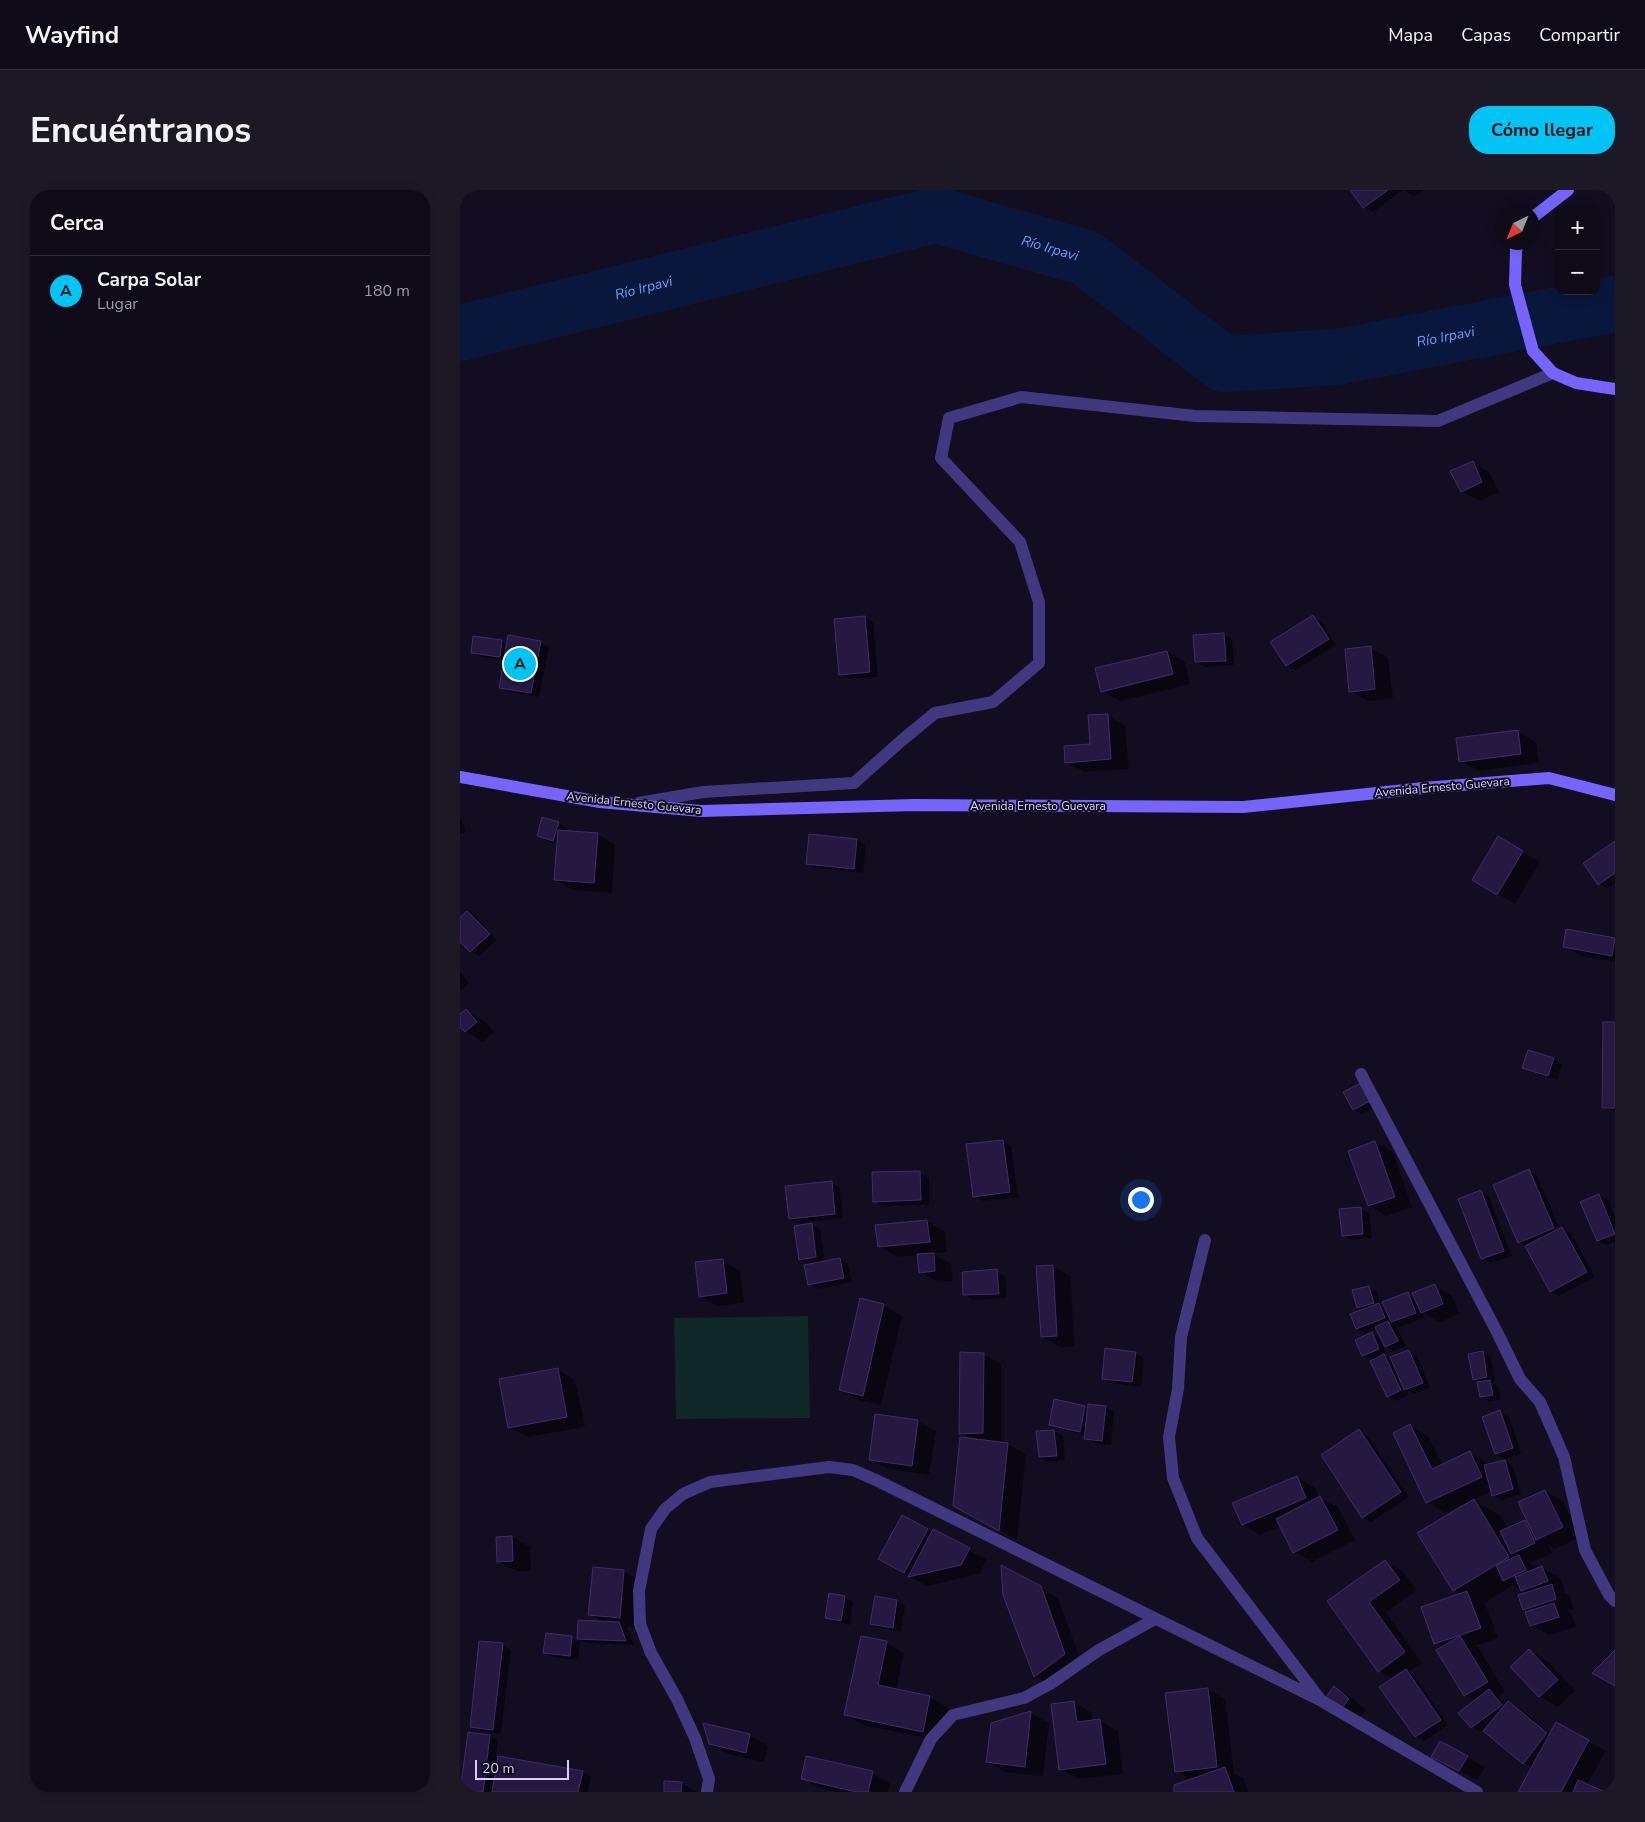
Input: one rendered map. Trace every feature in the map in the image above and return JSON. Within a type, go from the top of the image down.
[{"type":"main road","points":[[1540,212],[1568,190]]},
{"type":"main road","points":[[1516,250],[1516,285],[1533,351],[1553,373],[1576,382],[1615,389]]},
{"type":"main road","name":"Avenida Ernesto Guevara","points":[[460,777],[600,802],[701,811],[914,805],[1244,807],[1424,788],[1549,778],[1615,795]]},
{"type":"street","points":[[632,804],[703,792],[854,783],[900,741],[935,713],[994,702],[1039,663],[1040,602],[1020,542],[941,458],[949,418],[1021,398],[1194,416],[1438,421],[1553,373]]},
{"type":"street","points":[[1361,1074],[1520,1378],[1540,1402],[1564,1457],[1585,1550],[1609,1595],[1615,1601]]},
{"type":"street","points":[[1205,1240],[1181,1337],[1178,1389],[1169,1436],[1173,1478],[1198,1538],[1320,1700]]},
{"type":"street","points":[[707,1792],[710,1779],[695,1738],[677,1699],[651,1653],[640,1624],[639,1591],[651,1529],[665,1509],[683,1494],[710,1482],[829,1467],[853,1470],[1320,1700],[1477,1792]]},
{"type":"street","points":[[905,1792],[931,1739],[953,1716],[1024,1698],[1050,1684],[1099,1650],[1156,1619]]},
{"type":"green space","points":[[808,1316],[810,1418],[676,1419],[674,1318]]},
{"type":"building","points":[[1350,190],[1388,190],[1363,208]]},
{"type":"building","points":[[1473,461],[1482,482],[1461,492],[1450,471]]},
{"type":"building","points":[[1313,615],[1329,639],[1286,666],[1270,642]]},
{"type":"building","points":[[865,616],[870,672],[839,675],[834,619]]},
{"type":"building","points":[[1224,633],[1226,661],[1195,662],[1193,635]]},
{"type":"building","points":[[508,635],[541,641],[531,693],[499,688]]},
{"type":"building","points":[[473,636],[502,640],[500,657],[471,653]]},
{"type":"building","points":[[1371,646],[1375,689],[1349,692],[1345,649]]},
{"type":"building","points":[[1167,651],[1173,674],[1101,692],[1095,668]]},
{"type":"building","points":[[1108,714],[1111,759],[1065,763],[1064,746],[1090,744],[1088,715]]},
{"type":"building","points":[[1518,730],[1521,754],[1459,762],[1456,738]]},
{"type":"building","points":[[542,817],[559,822],[553,841],[537,836]]},
{"type":"building","points":[[558,830],[598,833],[594,883],[554,880]]},
{"type":"building","points":[[809,834],[857,839],[854,869],[806,864]]},
{"type":"building","points":[[1498,836],[1523,851],[1497,895],[1472,880]]},
{"type":"building","points":[[1615,841],[1615,873],[1598,885],[1583,863]]},
{"type":"building","points":[[467,911],[490,934],[470,952],[460,942],[460,917]]},
{"type":"building","points":[[1566,929],[1615,938],[1612,956],[1563,947]]},
{"type":"building","points":[[466,1009],[477,1022],[465,1032],[460,1027],[460,1014]]},
{"type":"building","points":[[1603,1022],[1615,1022],[1615,1108],[1602,1108]]},
{"type":"building","points":[[1528,1050],[1554,1058],[1548,1076],[1522,1068]]},
{"type":"building","points":[[1361,1083],[1370,1101],[1353,1110],[1343,1092]]},
{"type":"building","points":[[1003,1140],[1010,1192],[973,1197],[966,1144]]},
{"type":"building","points":[[1375,1141],[1395,1197],[1368,1206],[1348,1151]]},
{"type":"building","points":[[1529,1169],[1554,1228],[1518,1243],[1493,1185]]},
{"type":"building","points":[[920,1171],[921,1200],[873,1202],[872,1172]]},
{"type":"building","points":[[832,1181],[835,1214],[789,1219],[785,1186]]},
{"type":"building","points":[[1481,1190],[1504,1251],[1481,1259],[1458,1199]]},
{"type":"building","points":[[1599,1194],[1615,1234],[1597,1241],[1580,1202]]},
{"type":"building","points":[[1361,1207],[1363,1234],[1342,1236],[1339,1209]]},
{"type":"building","points":[[927,1220],[930,1242],[878,1247],[875,1225]]},
{"type":"building","points":[[812,1223],[816,1257],[799,1260],[794,1226]]},
{"type":"building","points":[[1562,1227],[1587,1272],[1550,1292],[1525,1246]]},
{"type":"building","points":[[934,1253],[935,1271],[919,1273],[917,1254]]},
{"type":"building","points":[[840,1258],[844,1278],[808,1285],[804,1265]]},
{"type":"building","points":[[723,1259],[727,1293],[699,1297],[695,1262]]},
{"type":"building","points":[[1053,1265],[1057,1336],[1041,1337],[1036,1266]]},
{"type":"building","points":[[997,1269],[999,1294],[963,1295],[962,1272]]},
{"type":"building","points":[[1435,1284],[1443,1304],[1421,1313],[1412,1293]]},
{"type":"building","points":[[1369,1286],[1374,1303],[1357,1308],[1352,1290]]},
{"type":"building","points":[[1408,1292],[1416,1313],[1391,1322],[1382,1302]]},
{"type":"building","points":[[860,1298],[884,1304],[863,1396],[839,1390]]},
{"type":"building","points":[[1379,1303],[1385,1318],[1356,1329],[1350,1314]]},
{"type":"building","points":[[1388,1321],[1398,1341],[1385,1347],[1375,1327]]},
{"type":"building","points":[[1372,1332],[1379,1349],[1362,1356],[1355,1340]]},
{"type":"building","points":[[1105,1348],[1136,1352],[1132,1382],[1102,1379]]},
{"type":"building","points":[[1409,1350],[1423,1383],[1404,1390],[1390,1357]]},
{"type":"building","points":[[1483,1351],[1487,1377],[1473,1380],[1468,1354]]},
{"type":"building","points":[[960,1352],[984,1353],[983,1433],[959,1434]]},
{"type":"building","points":[[1384,1354],[1401,1390],[1387,1397],[1370,1361]]},
{"type":"building","points":[[558,1368],[567,1417],[508,1428],[499,1379]]},
{"type":"building","points":[[1490,1380],[1493,1395],[1480,1397],[1477,1382]]},
{"type":"building","points":[[1054,1399],[1085,1406],[1080,1432],[1049,1425]]},
{"type":"building","points":[[1088,1404],[1106,1406],[1102,1441],[1084,1439]]},
{"type":"building","points":[[1500,1410],[1513,1448],[1495,1454],[1482,1417]]},
{"type":"building","points":[[875,1414],[918,1420],[912,1466],[869,1460]]},
{"type":"building","points":[[1410,1424],[1432,1469],[1470,1451],[1482,1477],[1426,1503],[1393,1433]]},
{"type":"building","points":[[1359,1429],[1401,1492],[1362,1518],[1321,1455]]},
{"type":"building","points":[[1054,1430],[1057,1456],[1039,1457],[1036,1431]]},
{"type":"building","points":[[960,1437],[1008,1443],[999,1531],[953,1506]]},
{"type":"building","points":[[1505,1460],[1513,1489],[1492,1496],[1484,1465]]},
{"type":"building","points":[[1297,1476],[1306,1498],[1242,1525],[1232,1503]]},
{"type":"building","points":[[1545,1490],[1563,1527],[1536,1540],[1518,1502]]},
{"type":"building","points":[[1320,1496],[1338,1530],[1293,1553],[1276,1519]]},
{"type":"building","points":[[1474,1499],[1509,1557],[1453,1591],[1417,1533]]},
{"type":"building","points":[[902,1515],[928,1529],[904,1573],[878,1559]]},
{"type":"building","points":[[1525,1520],[1535,1543],[1511,1554],[1500,1531]]},
{"type":"building","points":[[933,1529],[970,1548],[961,1565],[908,1577]]},
{"type":"building","points":[[512,1536],[513,1561],[497,1562],[496,1537]]},
{"type":"building","points":[[1519,1555],[1526,1570],[1503,1581],[1496,1565]]},
{"type":"building","points":[[1385,1560],[1400,1580],[1369,1602],[1405,1652],[1378,1672],[1327,1601]]},
{"type":"building","points":[[1001,1565],[1041,1586],[1065,1654],[1034,1677],[1003,1595]]},
{"type":"building","points":[[1542,1566],[1548,1581],[1521,1591],[1515,1577]]},
{"type":"building","points":[[593,1567],[624,1570],[620,1618],[588,1615]]},
{"type":"building","points":[[1552,1584],[1556,1599],[1523,1610],[1518,1595]]},
{"type":"building","points":[[1467,1591],[1481,1628],[1434,1644],[1421,1607]]},
{"type":"building","points":[[829,1593],[845,1596],[841,1621],[825,1618]]},
{"type":"building","points":[[875,1596],[897,1600],[893,1628],[870,1624]]},
{"type":"building","points":[[1554,1603],[1559,1617],[1530,1626],[1525,1612]]},
{"type":"building","points":[[578,1620],[619,1622],[626,1641],[577,1639]]},
{"type":"building","points":[[546,1633],[572,1636],[570,1656],[543,1653]]},
{"type":"building","points":[[861,1636],[887,1641],[878,1685],[930,1696],[923,1732],[844,1715]]},
{"type":"building","points":[[1460,1636],[1488,1682],[1464,1696],[1436,1650]]},
{"type":"building","points":[[479,1641],[503,1643],[493,1730],[470,1727]]},
{"type":"building","points":[[1529,1649],[1558,1680],[1539,1697],[1510,1667]]},
{"type":"building","points":[[1615,1650],[1615,1686],[1592,1673]]},
{"type":"building","points":[[1406,1669],[1441,1720],[1415,1737],[1379,1687]]},
{"type":"building","points":[[1334,1686],[1349,1699],[1341,1709],[1326,1697]]},
{"type":"building","points":[[1208,1688],[1217,1767],[1175,1772],[1165,1693]]},
{"type":"building","points":[[1489,1689],[1502,1705],[1471,1728],[1458,1713]]},
{"type":"building","points":[[1074,1701],[1077,1722],[1100,1719],[1106,1764],[1059,1770],[1051,1704]]},
{"type":"building","points":[[1508,1701],[1547,1733],[1523,1764],[1483,1731]]},
{"type":"building","points":[[1031,1711],[1025,1767],[986,1762],[991,1723]]},
{"type":"building","points":[[1556,1722],[1589,1740],[1561,1792],[1518,1792]]},
{"type":"building","points":[[703,1723],[750,1734],[746,1753],[709,1744]]},
{"type":"building","points":[[468,1732],[490,1735],[483,1792],[460,1792]]},
{"type":"building","points":[[1440,1741],[1468,1756],[1459,1771],[1431,1757]]},
{"type":"building","points":[[498,1756],[583,1771],[578,1792],[492,1792]]},
{"type":"building","points":[[806,1756],[873,1771],[868,1792],[856,1792],[801,1779]]},
{"type":"building","points":[[1225,1767],[1234,1792],[1174,1792],[1174,1785]]},
{"type":"building","points":[[1578,1780],[1605,1792],[1573,1792]]},
{"type":"building","points":[[664,1781],[682,1782],[681,1792],[664,1792]]},
{"type":"waterway","name":"Río Irpavi","points":[[460,333],[936,215],[1086,258],[1224,364],[1337,357],[1615,304]]},
{"type":"place","name":"Carpa Solar","points":[[520,664]]}]
